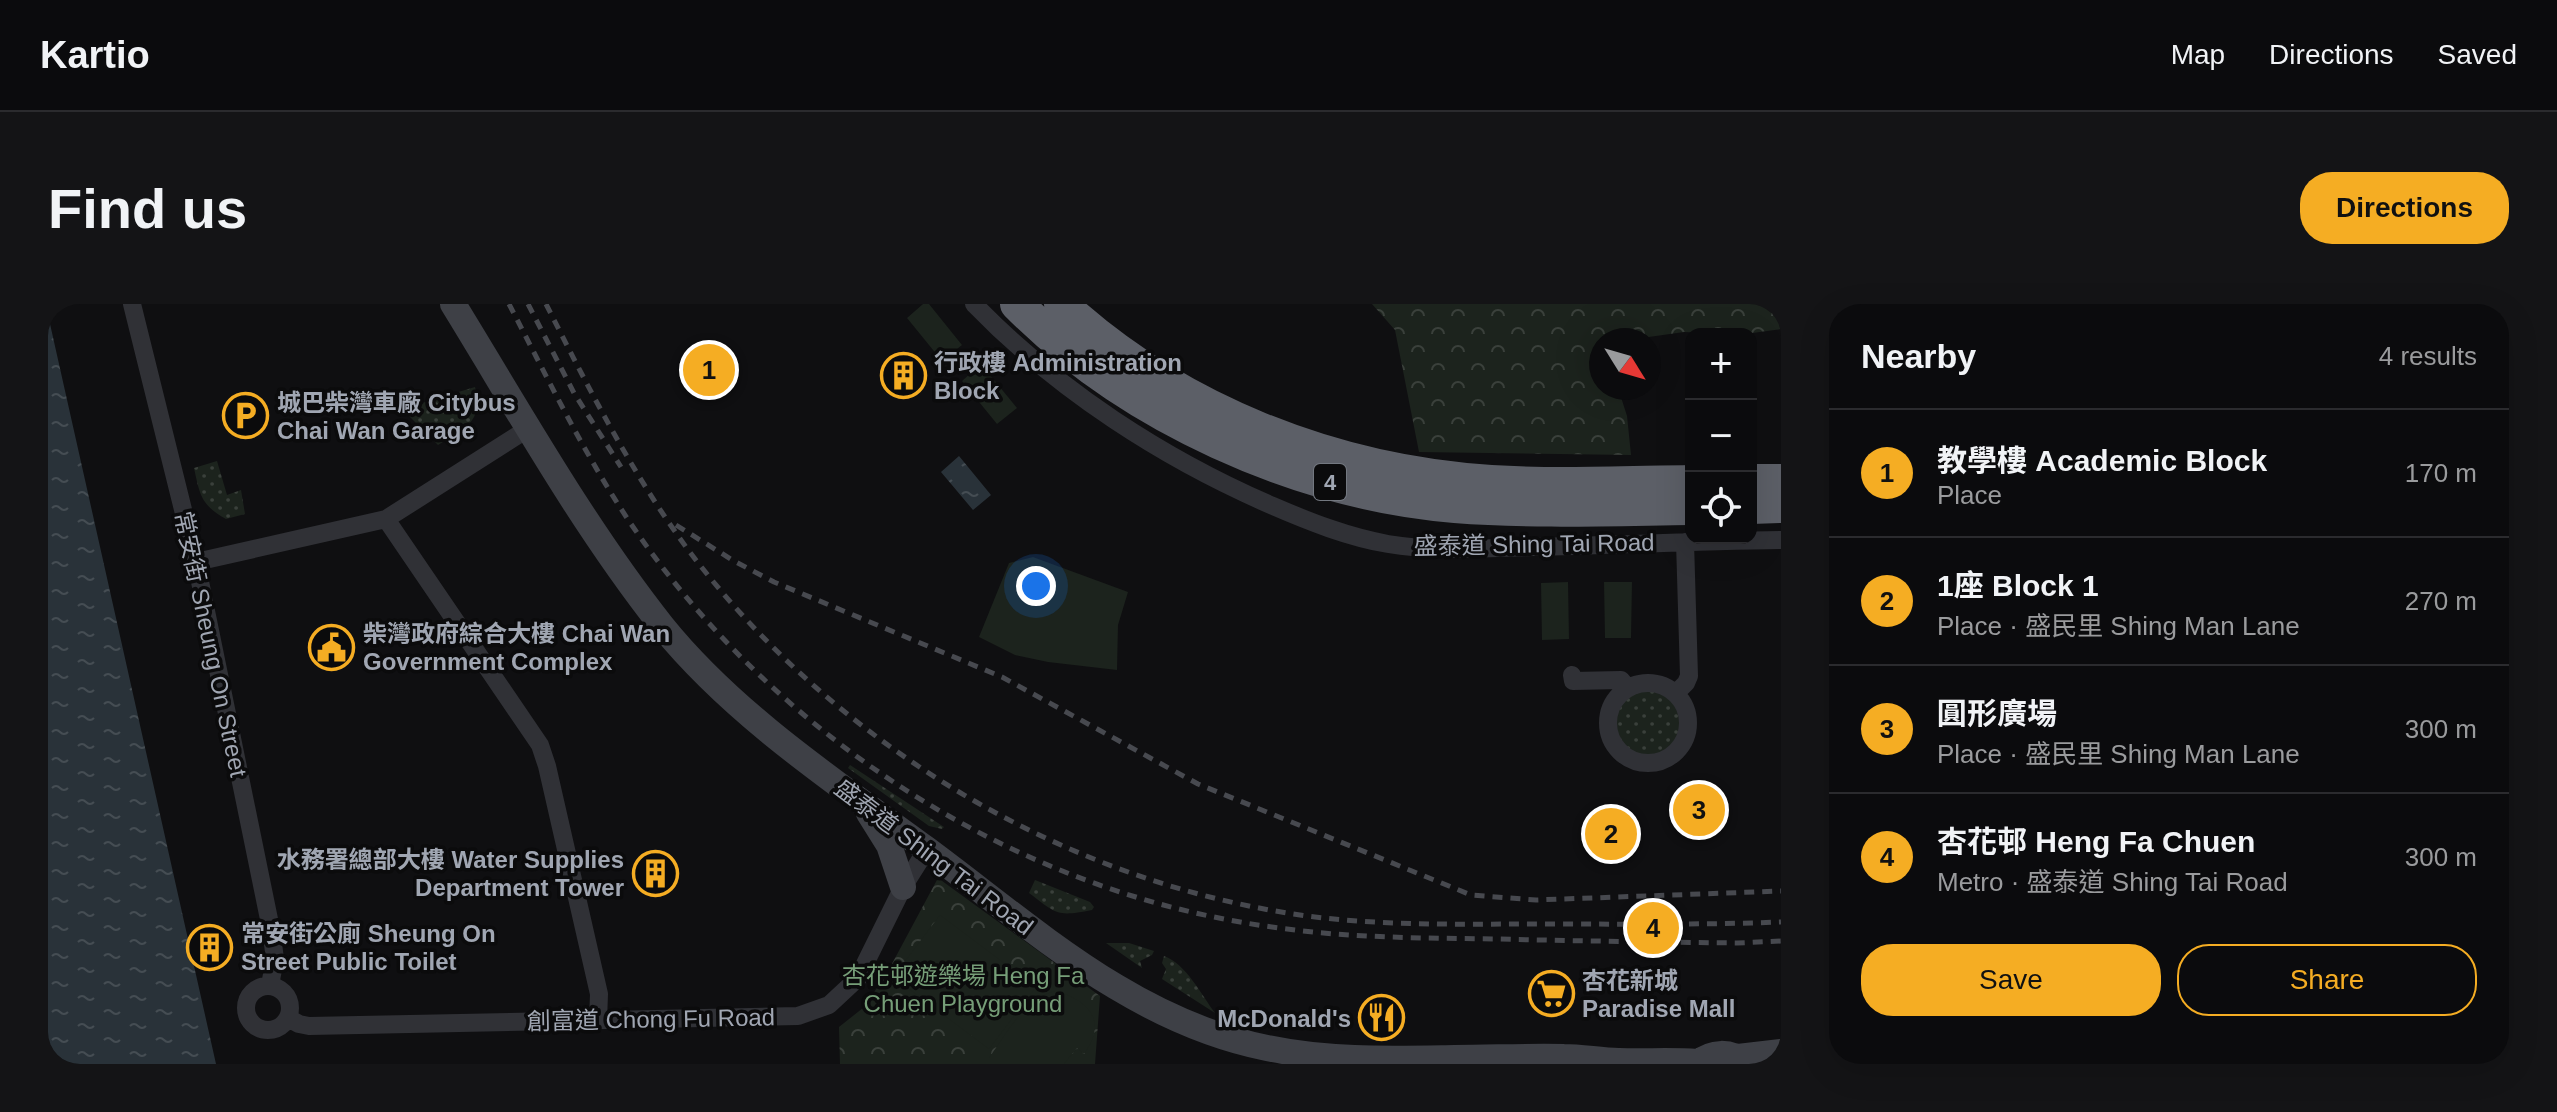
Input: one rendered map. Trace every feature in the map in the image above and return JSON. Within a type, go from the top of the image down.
[{"type":"highway","name":"4","points":[[1017,304],[1068,350],[1161,413],[1242,452],[1307,476],[1375,494],[1453,506],[1559,510],[1685,508]]},
{"type":"highway","name":"4","points":[[1061,304],[1114,348],[1176,388],[1252,426],[1330,453],[1420,474],[1488,482],[1685,482]]},
{"type":"highway","points":[[1757,481],[1781,481]]},
{"type":"highway","points":[[1757,507],[1781,506]]},
{"type":"street","name":"常安街 Sheung On Street","points":[[132,304],[196,562],[273,937],[275,959],[270,985]]},
{"type":"street","name":"盛泰道 Shing Tai Road","points":[[453,304],[597,538],[664,629],[712,679],[769,730],[863,804],[927,849],[1049,944],[1087,970],[1169,1017],[1197,1029],[1265,1048],[1331,1058],[1567,1057],[1622,1063],[1668,1060],[1697,1063],[1717,1053],[1742,1060],[1781,1054]]},
{"type":"street","name":"盛泰道 Shing Tai Road","points":[[974,304],[1070,389],[1142,437],[1221,484],[1337,531],[1391,545],[1440,547],[1685,542]]},
{"type":"street","points":[[196,562],[386,519],[529,428]]},
{"type":"street","points":[[386,519],[540,745],[599,994],[598,1021]]},
{"type":"street","name":"盛泰道 Shing Tai Road","points":[[1757,540],[1781,540]]},
{"type":"street","points":[[1676,693],[1689,676],[1685,544]]},
{"type":"street","points":[[1572,675],[1573,681],[1621,680],[1628,688]]},
{"type":"street","points":[[1657,683],[1676,693],[1683,703],[1688,728],[1677,751],[1667,758],[1655,763],[1643,763],[1620,753],[1608,731],[1607,718],[1618,695],[1628,688],[1637,684],[1657,683]]},
{"type":"street","points":[[863,804],[889,845],[903,887]]},
{"type":"street","name":"創富道 Chong Fu Road","points":[[288,1018],[309,1026],[798,1016],[829,1005],[858,978],[903,887],[927,849]]},
{"type":"street","points":[[270,985],[278,988],[289,1000],[288,1018],[279,1027],[258,1028],[248,1017],[248,997],[258,988],[270,985]]},
{"type":"street","name":"盛泰道 Shing Tai Road","points":[[1774,1064],[1781,1054]]},
{"type":"green space","points":[[923,304],[929,304],[962,345],[942,361],[907,318]]},
{"type":"green space","points":[[1372,304],[1781,304],[1781,329],[1757,332],[1757,328],[1685,328],[1685,332],[1661,335],[1661,328],[1589,328],[1589,400],[1622,400],[1627,416],[1631,455],[1419,452],[1395,330]]},
{"type":"green space","points":[[981,364],[1017,408],[997,424],[962,381]]},
{"type":"green space","points":[[475,387],[477,409],[470,424],[438,445],[402,409]]},
{"type":"green space","points":[[217,461],[227,495],[241,490],[245,514],[226,519],[211,509],[203,498],[194,468]]},
{"type":"green space","points":[[1033,557],[1128,592],[1118,625],[1117,670],[1015,655],[979,637],[1009,563]]},
{"type":"green space","points":[[1568,582],[1569,639],[1542,640],[1541,583]]},
{"type":"green space","points":[[1604,582],[1632,582],[1631,638],[1605,638]]},
{"type":"green space","points":[[1655,688],[1677,703],[1683,723],[1681,737],[1673,748],[1662,756],[1641,758],[1623,748],[1615,737],[1613,716],[1623,698],[1634,690]]},
{"type":"green space","points":[[850,765],[944,827],[929,826],[848,768]]},
{"type":"green space","name":"杏花邨遊樂場 Heng Fa Chuen Playground","points":[[938,878],[1100,996],[1095,1064],[840,1064],[839,1027],[863,1008],[886,975]]},
{"type":"green space","points":[[1035,880],[1090,902],[1094,907],[1071,913],[1058,912],[1029,893]]},
{"type":"green space","points":[[940,915],[1036,987],[989,1049],[893,977]]},
{"type":"green space","points":[[1106,943],[1129,943],[1154,951],[1140,961],[1142,968]]},
{"type":"green space","points":[[1164,956],[1186,973],[1215,1013],[1162,979],[1166,969],[1162,963]]},
{"type":"green space","points":[[1055,991],[1077,1000],[1091,1014],[1094,1032],[1084,1054],[1077,1048],[1064,1064],[989,1064],[989,1058],[1025,1009]]},
{"type":"water","points":[[48,315],[216,1064],[48,1064]]},
{"type":"water","points":[[959,456],[991,495],[973,510],[941,472]]},
{"type":"railway","points":[[509,304],[612,495],[688,599],[754,670],[828,735],[908,792],[993,840],[1083,879],[1176,908],[1300,931],[1412,938],[1781,941]]},
{"type":"railway","points":[[528,304],[574,393],[621,467]]},
{"type":"railway","points":[[546,304],[595,399],[668,522],[748,622],[815,687],[888,745],[966,796],[1048,839],[1135,874],[1224,900],[1315,917],[1428,924],[1781,922]]},
{"type":"railway","points":[[676,525],[774,582],[1002,677],[1198,784],[1471,895],[1536,900],[1781,891]]},
{"type":"place","name":"教學樓 Academic Block","points":[[709,370]]},
{"type":"place","name":"行政樓 Administration Block","points":[[903,376]]},
{"type":"place","name":"城巴柴灣車廠 Citybus Chai Wan Garage","points":[[246,416]]},
{"type":"place","name":"柴灣政府綜合大樓 Chai Wan Government Complex","points":[[332,647]]},
{"type":"place","name":"圓形廣場","points":[[1699,810]]},
{"type":"place","name":"1座 Block 1","points":[[1611,834]]},
{"type":"place","name":"水務署總部大樓 Water Supplies Department Tower","points":[[655,873]]},
{"type":"place","name":"杏花邨 Heng Fa Chuen","points":[[1653,928]]},
{"type":"place","name":"常安街公廁 Sheung On Street Public Toilet","points":[[210,947]]},
{"type":"place","name":"杏花新城 Paradise Mall","points":[[1551,994]]},
{"type":"place","name":"McDonald's","points":[[1382,1018]]}]
